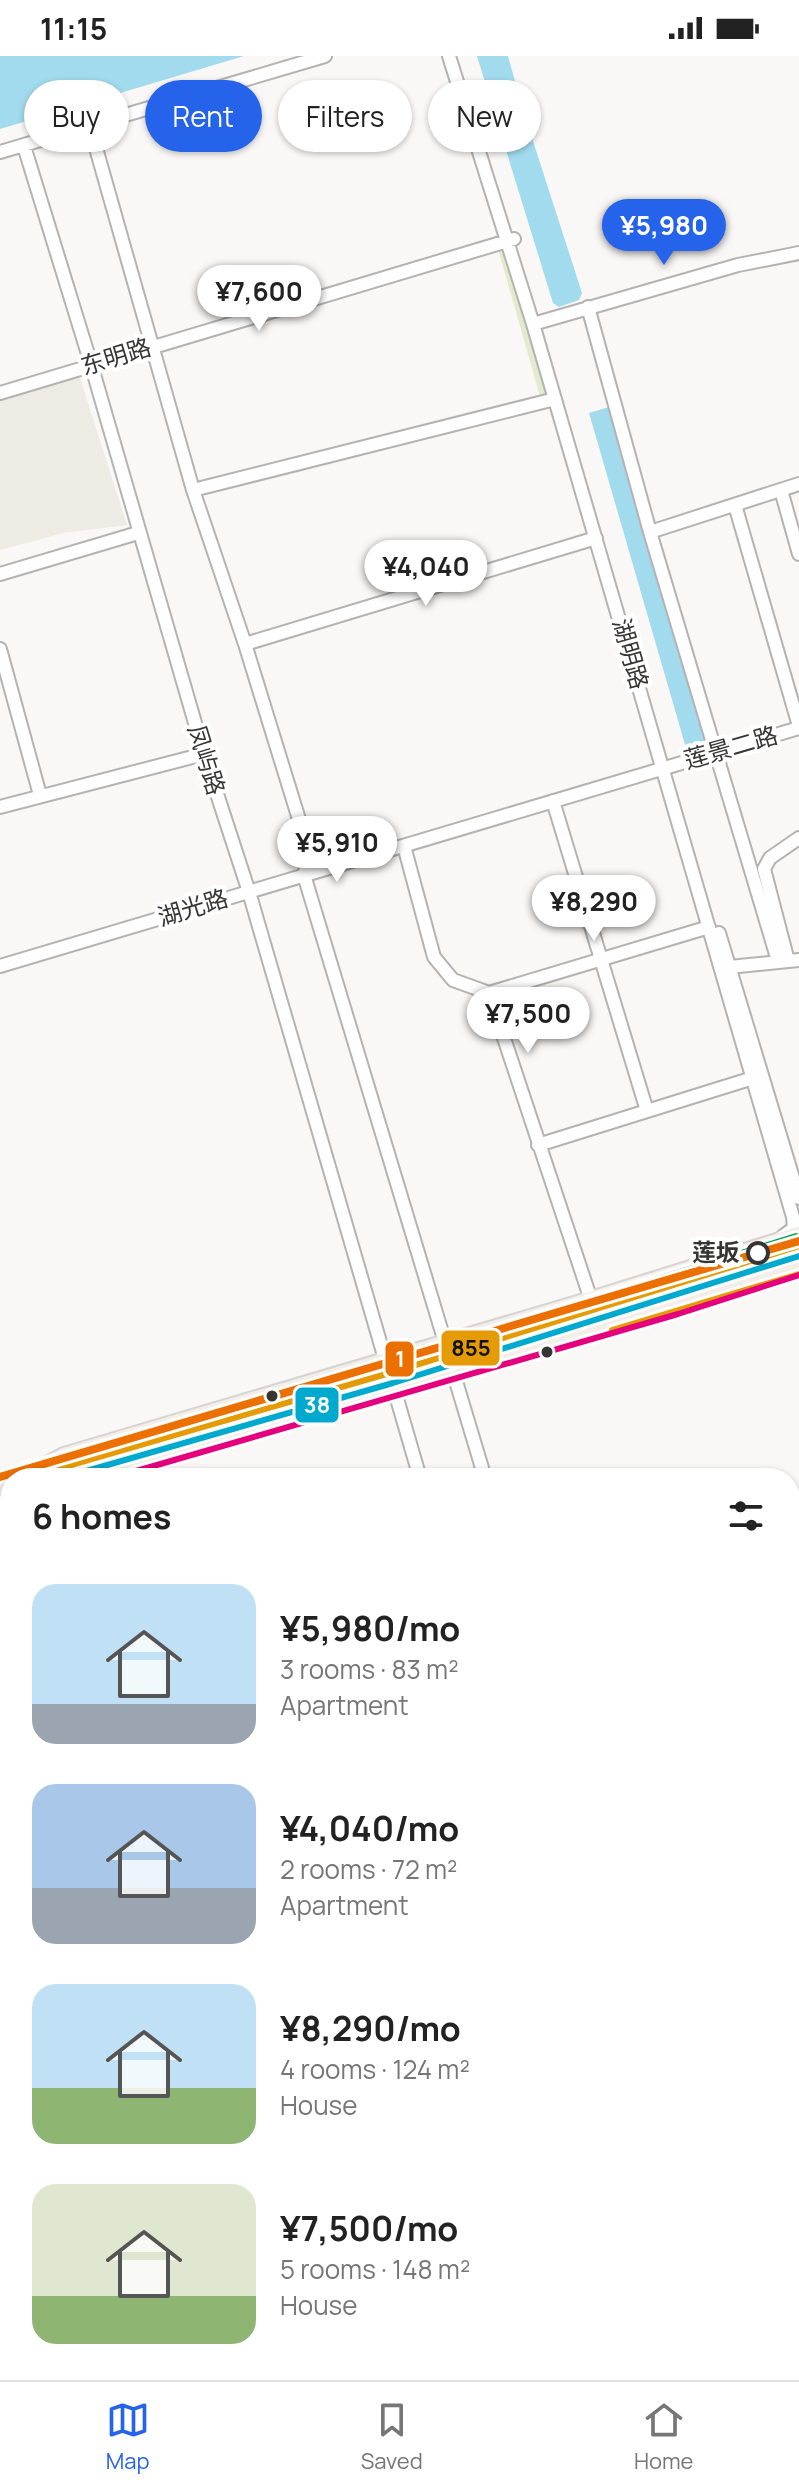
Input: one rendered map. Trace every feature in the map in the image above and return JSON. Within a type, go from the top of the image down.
[{"type":"main road","points":[[450,1360],[591,1300],[799,1235]]},
{"type":"main road","points":[[108,1468],[799,1246]]},
{"type":"main road","points":[[62,1468],[450,1360],[675,1304],[799,1264]]},
{"type":"main road","points":[[450,1360],[799,1274]]},
{"type":"main road","points":[[144,1468],[391,1378]]},
{"type":"street","points":[[129,115],[325,56]]},
{"type":"street","name":"湖明路","points":[[449,56],[512,240]]},
{"type":"street","name":"湖明路","points":[[458,56],[666,768],[793,1217],[794,1228],[771,1244]]},
{"type":"street","points":[[0,152],[24,146]]},
{"type":"street","name":"凤屿路","points":[[26,152],[204,754],[249,892],[417,1468]]},
{"type":"street","points":[[97,152],[193,490],[245,644],[310,855],[304,875],[482,1468]]},
{"type":"street","name":"东明路","points":[[0,393],[512,240]]},
{"type":"street","points":[[537,322],[738,265],[799,253]]},
{"type":"street","points":[[588,307],[650,532],[717,753],[788,961]]},
{"type":"street","name":"湖明路","points":[[537,322],[555,399],[596,538],[799,1198]]},
{"type":"street","points":[[193,490],[555,399]]},
{"type":"street","points":[[650,532],[799,484]]},
{"type":"street","points":[[781,490],[799,554]]},
{"type":"street","points":[[735,505],[799,727]]},
{"type":"street","points":[[0,574],[138,533]]},
{"type":"street","points":[[245,644],[596,538]]},
{"type":"street","points":[[0,649],[40,795]]},
{"type":"street","name":"莲景二路","points":[[666,768],[799,727]]},
{"type":"street","points":[[0,807],[204,754]]},
{"type":"street","name":"湖光路","points":[[0,966],[666,768]]},
{"type":"street","points":[[553,801],[647,1111]]},
{"type":"street","points":[[788,961],[764,869],[770,858],[799,838]]},
{"type":"street","points":[[404,846],[434,957],[453,980],[489,993],[709,927]]},
{"type":"street","points":[[729,967],[788,961]]},
{"type":"street","points":[[489,993],[591,1300]]},
{"type":"street","points":[[538,1145],[753,1078]]},
{"type":"shaded area","points":[[79,375],[127,525],[63,533],[0,550],[0,400]]},
{"type":"green space","points":[[509,246],[552,396],[541,400],[498,249]]},
{"type":"water","points":[[0,56],[244,56],[164,80],[145,80],[145,86],[129,90],[129,80],[24,80],[24,122],[0,129]]},
{"type":"water","points":[[477,56],[508,56],[515,80],[484,80]]},
{"type":"water","points":[[507,152],[537,152],[582,293],[579,300],[559,307],[553,303]]},
{"type":"water","points":[[609,407],[707,742],[686,748],[589,413]]},
{"type":"transit line","points":[[23,1468],[387,1363],[796,1236]]},
{"type":"transit line","name":"1","points":[[30,1468],[799,1241]]},
{"type":"transit line","name":"855","points":[[61,1468],[390,1373],[799,1246]]},
{"type":"transit line","name":"38","points":[[97,1468],[393,1383],[799,1256]]},
{"type":"transit line","name":"855","points":[[612,1330],[799,1274]]},
{"type":"transit line","points":[[147,1468],[678,1314],[799,1275]]},
{"type":"place","name":"莲坂","points":[[758,1253]]}]
